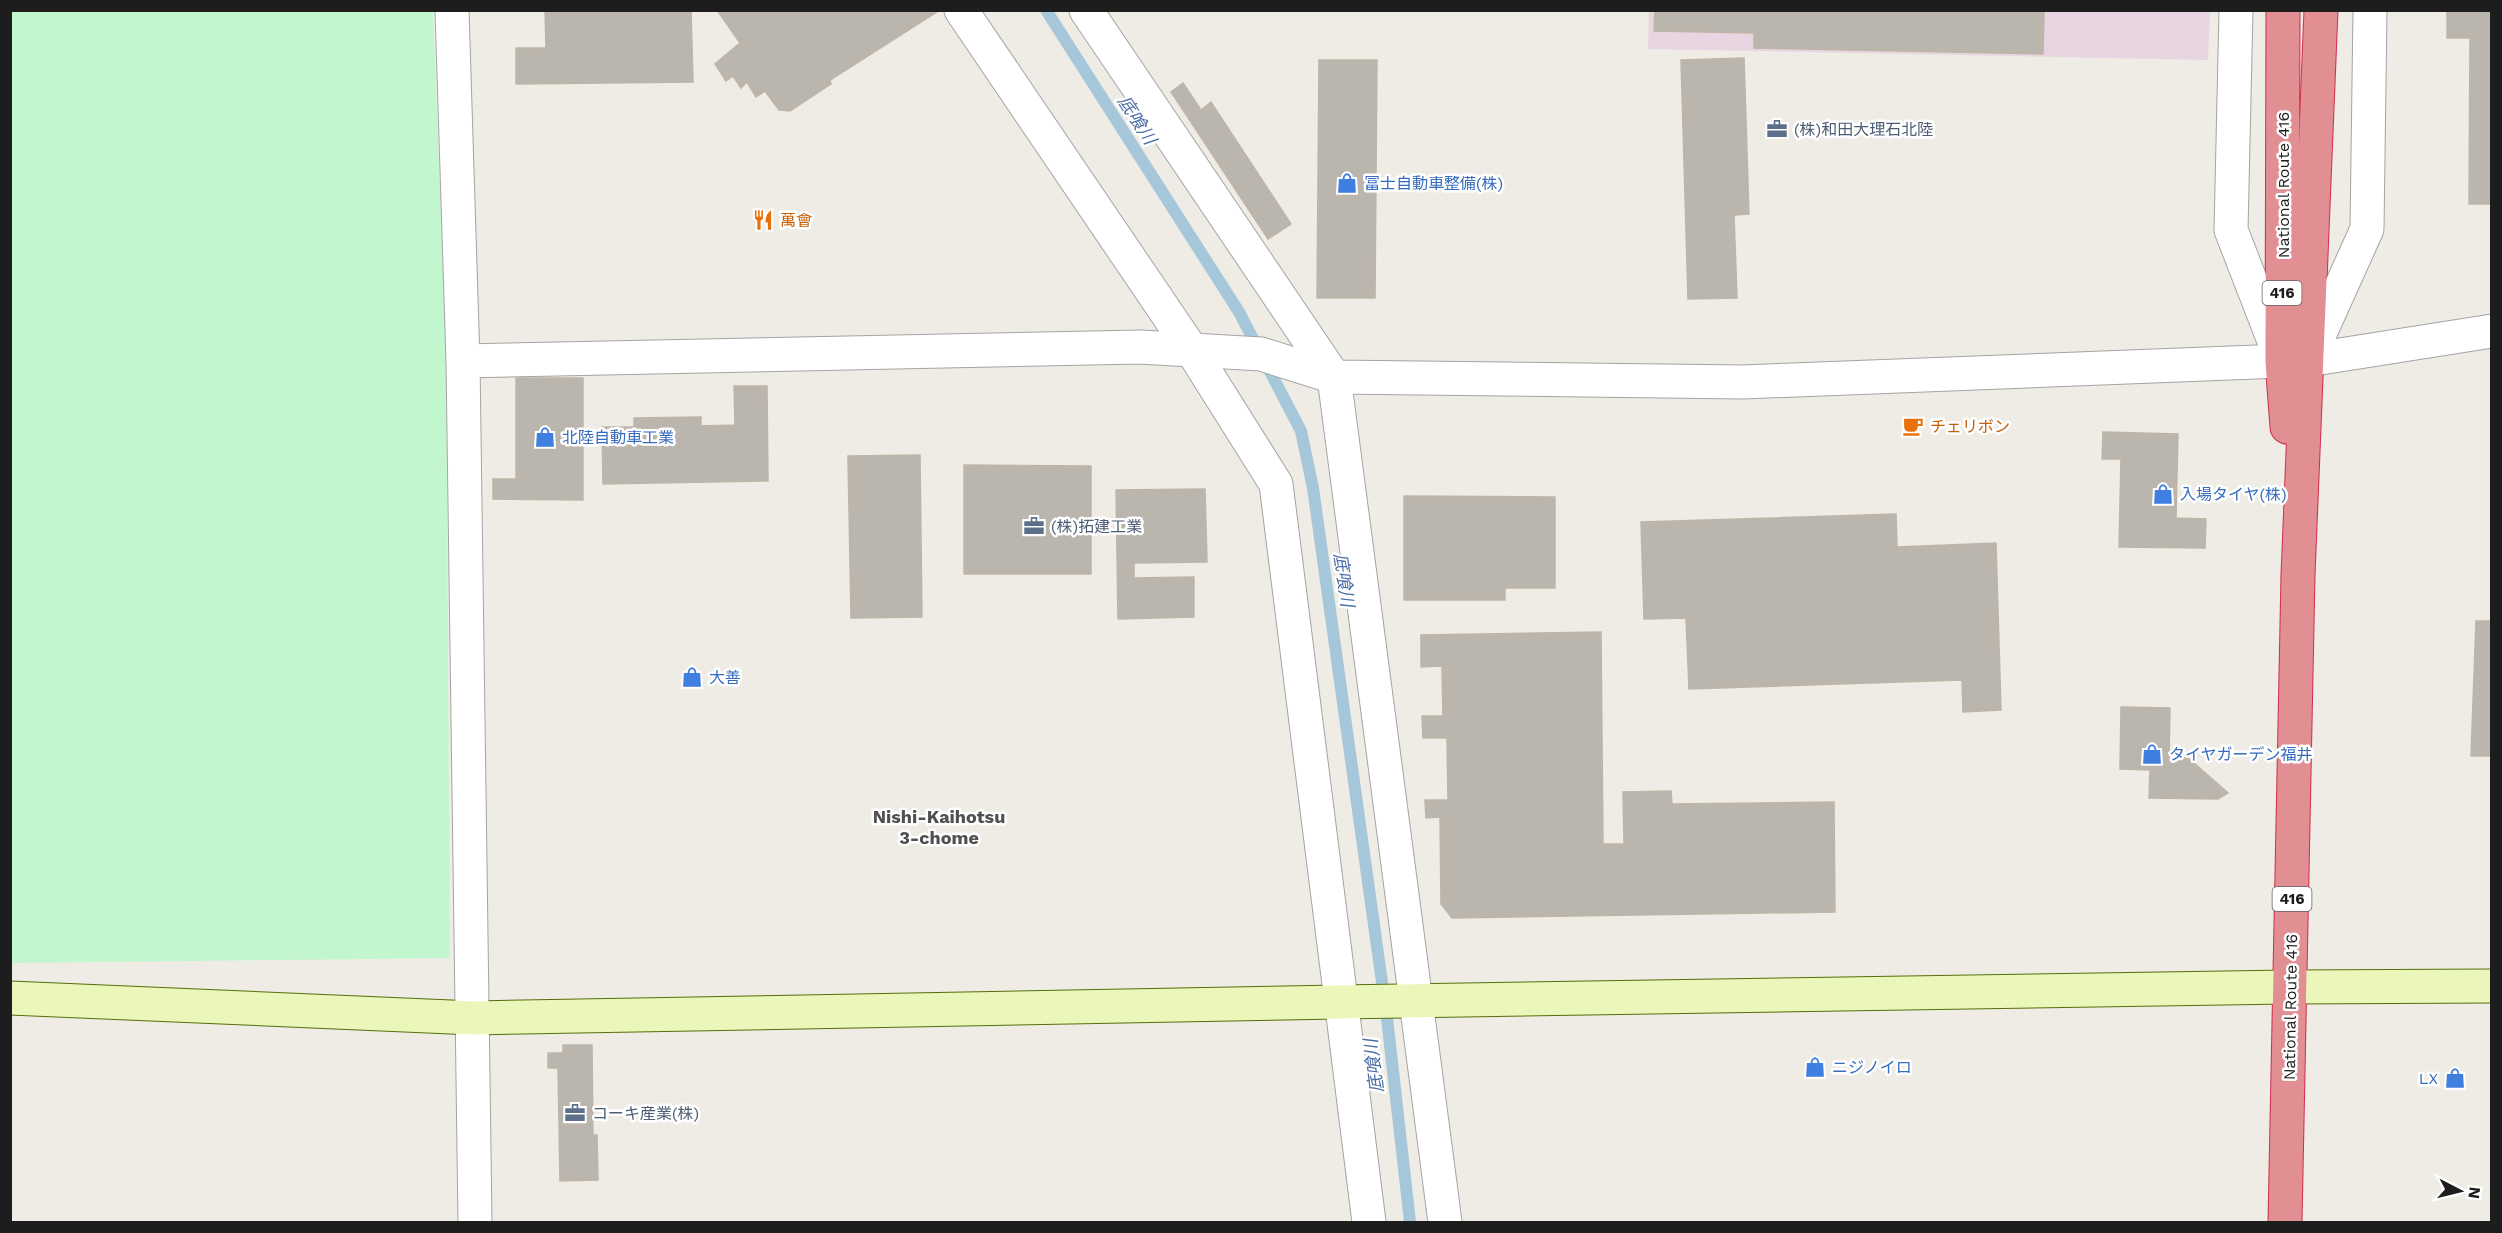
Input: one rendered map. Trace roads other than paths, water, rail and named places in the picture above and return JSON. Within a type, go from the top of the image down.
[{"type":"highway","name":"National Route 416","points":[[2283,10],[2295,360],[2298,575],[2285,1222]]},
{"type":"highway","name":"National Route 416","points":[[2295,360],[2321,10]]},
{"type":"street","points":[[452,10],[463,361],[474,1018],[475,1222]]},
{"type":"street","points":[[961,10],[1193,352],[1276,484],[1339,1002],[1369,1222]]},
{"type":"street","points":[[1086,10],[1334,377],[1445,1222]]},
{"type":"street","points":[[2236,10],[2231,230],[2295,360]]},
{"type":"street","points":[[2295,360],[2367,229],[2370,10]]},
{"type":"street","points":[[463,361],[1140,347],[1193,352],[1261,354],[1334,377],[1743,382],[2295,360],[2492,331]]},
{"type":"street","points":[[10,998],[474,1018],[1416,1000],[2291,987],[2492,987]]},
{"type":"waterway","name":"底喰川","points":[[1046,10],[1239,312],[1301,431],[1313,488],[1387,1018],[1410,1222]]},
{"type":"place","name":"(株)和田大理石北陸","points":[[1777,129]]},
{"type":"place","name":"冨士自動車整備(株)","points":[[1347,183]]},
{"type":"place","name":"萬會","points":[[763,220]]},
{"type":"place","name":"チェリボン","points":[[1913,426]]},
{"type":"place","name":"北陸自動車工業","points":[[545,437]]},
{"type":"place","name":"入場タイヤ(株)","points":[[2163,494]]},
{"type":"place","name":"(株)拓建工業","points":[[1034,526]]},
{"type":"place","name":"大善","points":[[692,677]]},
{"type":"place","name":"タイヤガーデン福井","points":[[2152,754]]},
{"type":"place","name":"ニジノイロ","points":[[1815,1067]]},
{"type":"place","name":"LX","points":[[2455,1078]]},
{"type":"place","name":"コーキ産業(株)","points":[[575,1113]]},
{"type":"district","name":"Nishi-Kaihotsu 3-chome","points":[[939,827]]}]
